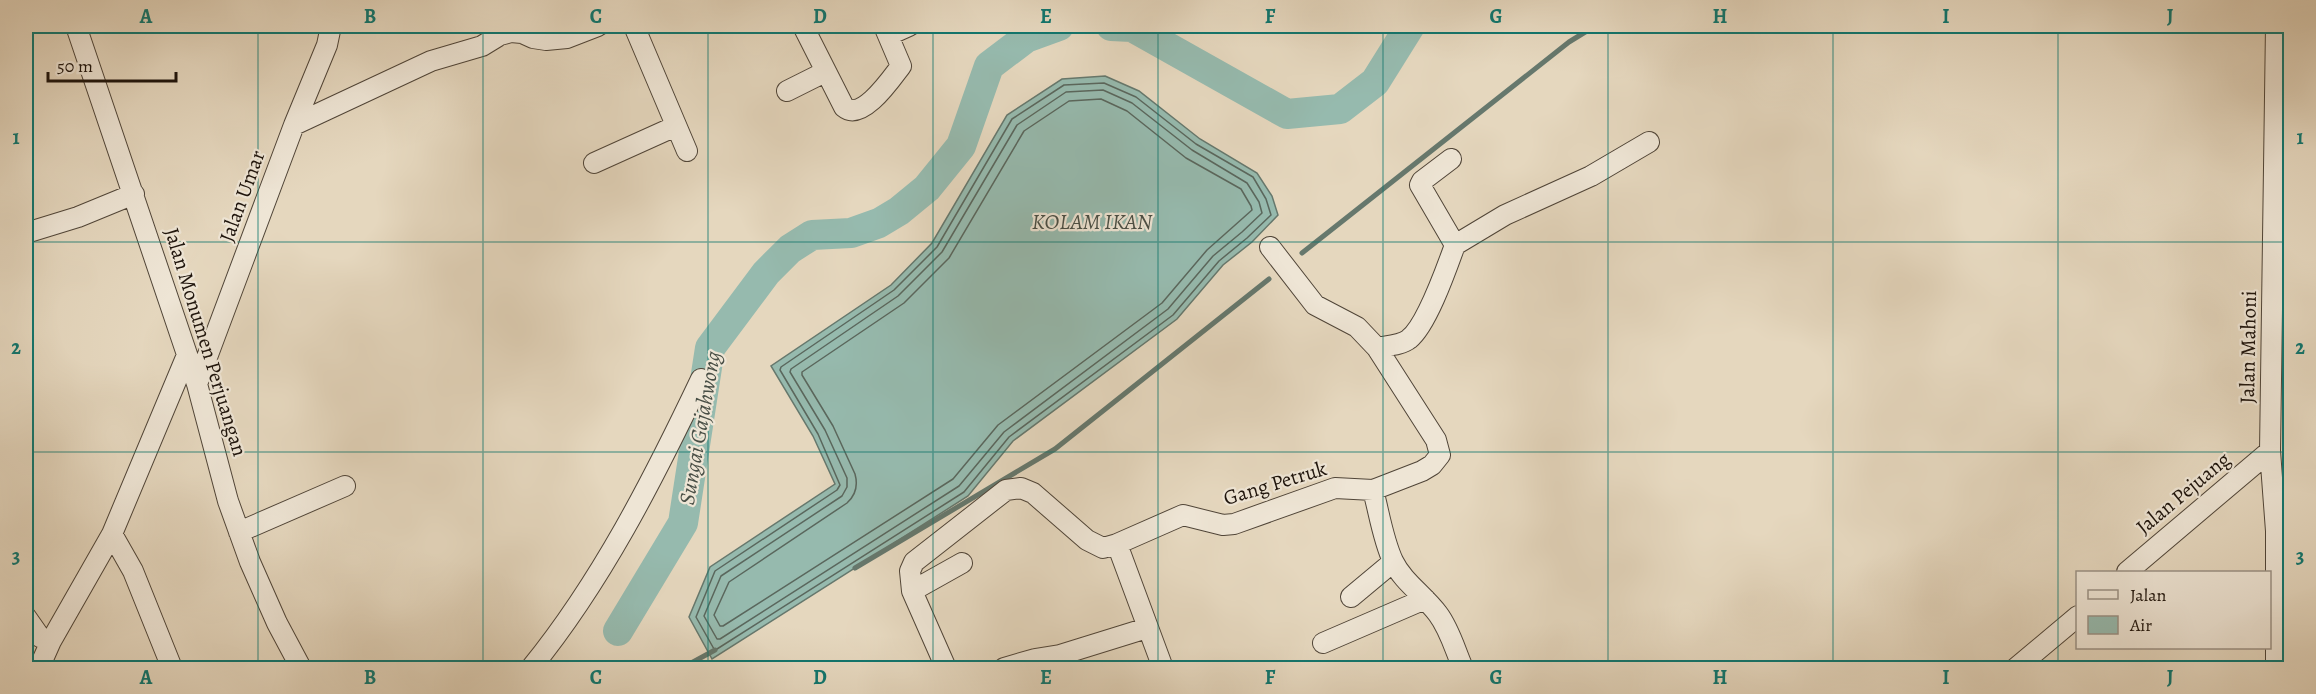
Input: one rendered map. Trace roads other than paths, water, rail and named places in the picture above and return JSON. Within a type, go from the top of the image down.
[{"type":"street","name":"Jalan Monumen Perjuangan","points":[[76,26],[197,384],[228,501],[250,562],[277,623],[301,669]]},
{"type":"street","name":"Jalan Umar","points":[[197,384],[294,125],[327,45],[331,26]]},
{"type":"street","points":[[294,125],[431,61],[482,46],[500,35],[511,32],[522,33],[546,40],[567,38],[598,26]]},
{"type":"street","points":[[634,26],[687,152]]},
{"type":"street","points":[[803,26],[844,107],[851,112],[856,111],[879,94],[901,66],[887,30],[909,26]]},
{"type":"street","name":"Jalan Mahoni","points":[[2276,26],[2270,451],[2283,544],[2276,669]]},
{"type":"street","points":[[787,92],[825,72]]},
{"type":"street","points":[[594,163],[676,126]]},
{"type":"street","points":[[1377,348],[1408,340],[1419,326],[1441,285],[1455,245],[1505,215],[1591,176],[1649,142]]},
{"type":"street","points":[[1451,159],[1420,184],[1455,245]]},
{"type":"street","points":[[26,233],[78,217],[134,194]]},
{"type":"street","points":[[1270,247],[1315,305],[1358,327],[1377,348],[1436,440],[1440,455],[1432,465],[1373,490],[1393,562],[1448,630],[1462,669]]},
{"type":"street","points":[[39,668],[51,641],[112,534],[187,355]]},
{"type":"street","points":[[531,669],[587,591],[629,521],[701,379]]},
{"type":"street","name":"Jalan Pejuang","points":[[2129,571],[2270,451]]},
{"type":"street","points":[[239,532],[345,486]]},
{"type":"street","points":[[946,669],[912,591],[909,571],[914,562],[1006,490],[1020,488],[1033,493],[1071,528],[1095,544],[1103,548],[1117,544],[1160,667]]},
{"type":"street","name":"Gang Petruk","points":[[1117,544],[1183,515],[1223,525],[1234,524],[1335,488],[1373,490]]},
{"type":"street","points":[[112,534],[134,571],[172,669]]},
{"type":"street","points":[[1351,597],[1393,562]]},
{"type":"street","points":[[912,591],[962,563]]},
{"type":"street","points":[[1323,643],[1425,599]]},
{"type":"street","points":[[26,617],[40,637],[51,641]]},
{"type":"street","points":[[2016,669],[2076,618]]},
{"type":"street","points":[[1005,669],[1035,659],[1060,655],[1147,627]]},
{"type":"water","name":"KOLAM IKAN","points":[[1105,76],[1139,91],[1200,139],[1257,173],[1272,196],[1278,215],[1252,242],[1223,265],[1177,319],[1013,441],[968,496],[712,659],[689,617],[710,567],[835,484],[813,436],[771,366],[891,285],[932,243],[1007,115],[1062,79]]},
{"type":"waterway","name":"Sungai Gajahwong","points":[[618,631],[683,523],[710,348],[766,273],[790,249],[812,235],[851,233],[879,223],[899,211],[927,188],[961,146],[989,66],[1026,38],[1059,26]]},
{"type":"waterway","name":"Sungai Gajahwong","points":[[1111,26],[1132,27],[1287,114],[1340,109],[1375,82],[1410,26]]},
{"type":"waterway","points":[[1302,253],[1569,42],[1595,26]]},
{"type":"waterway","points":[[855,568],[1055,449],[1269,279]]},
{"type":"waterway","points":[[682,668],[715,650]]}]
